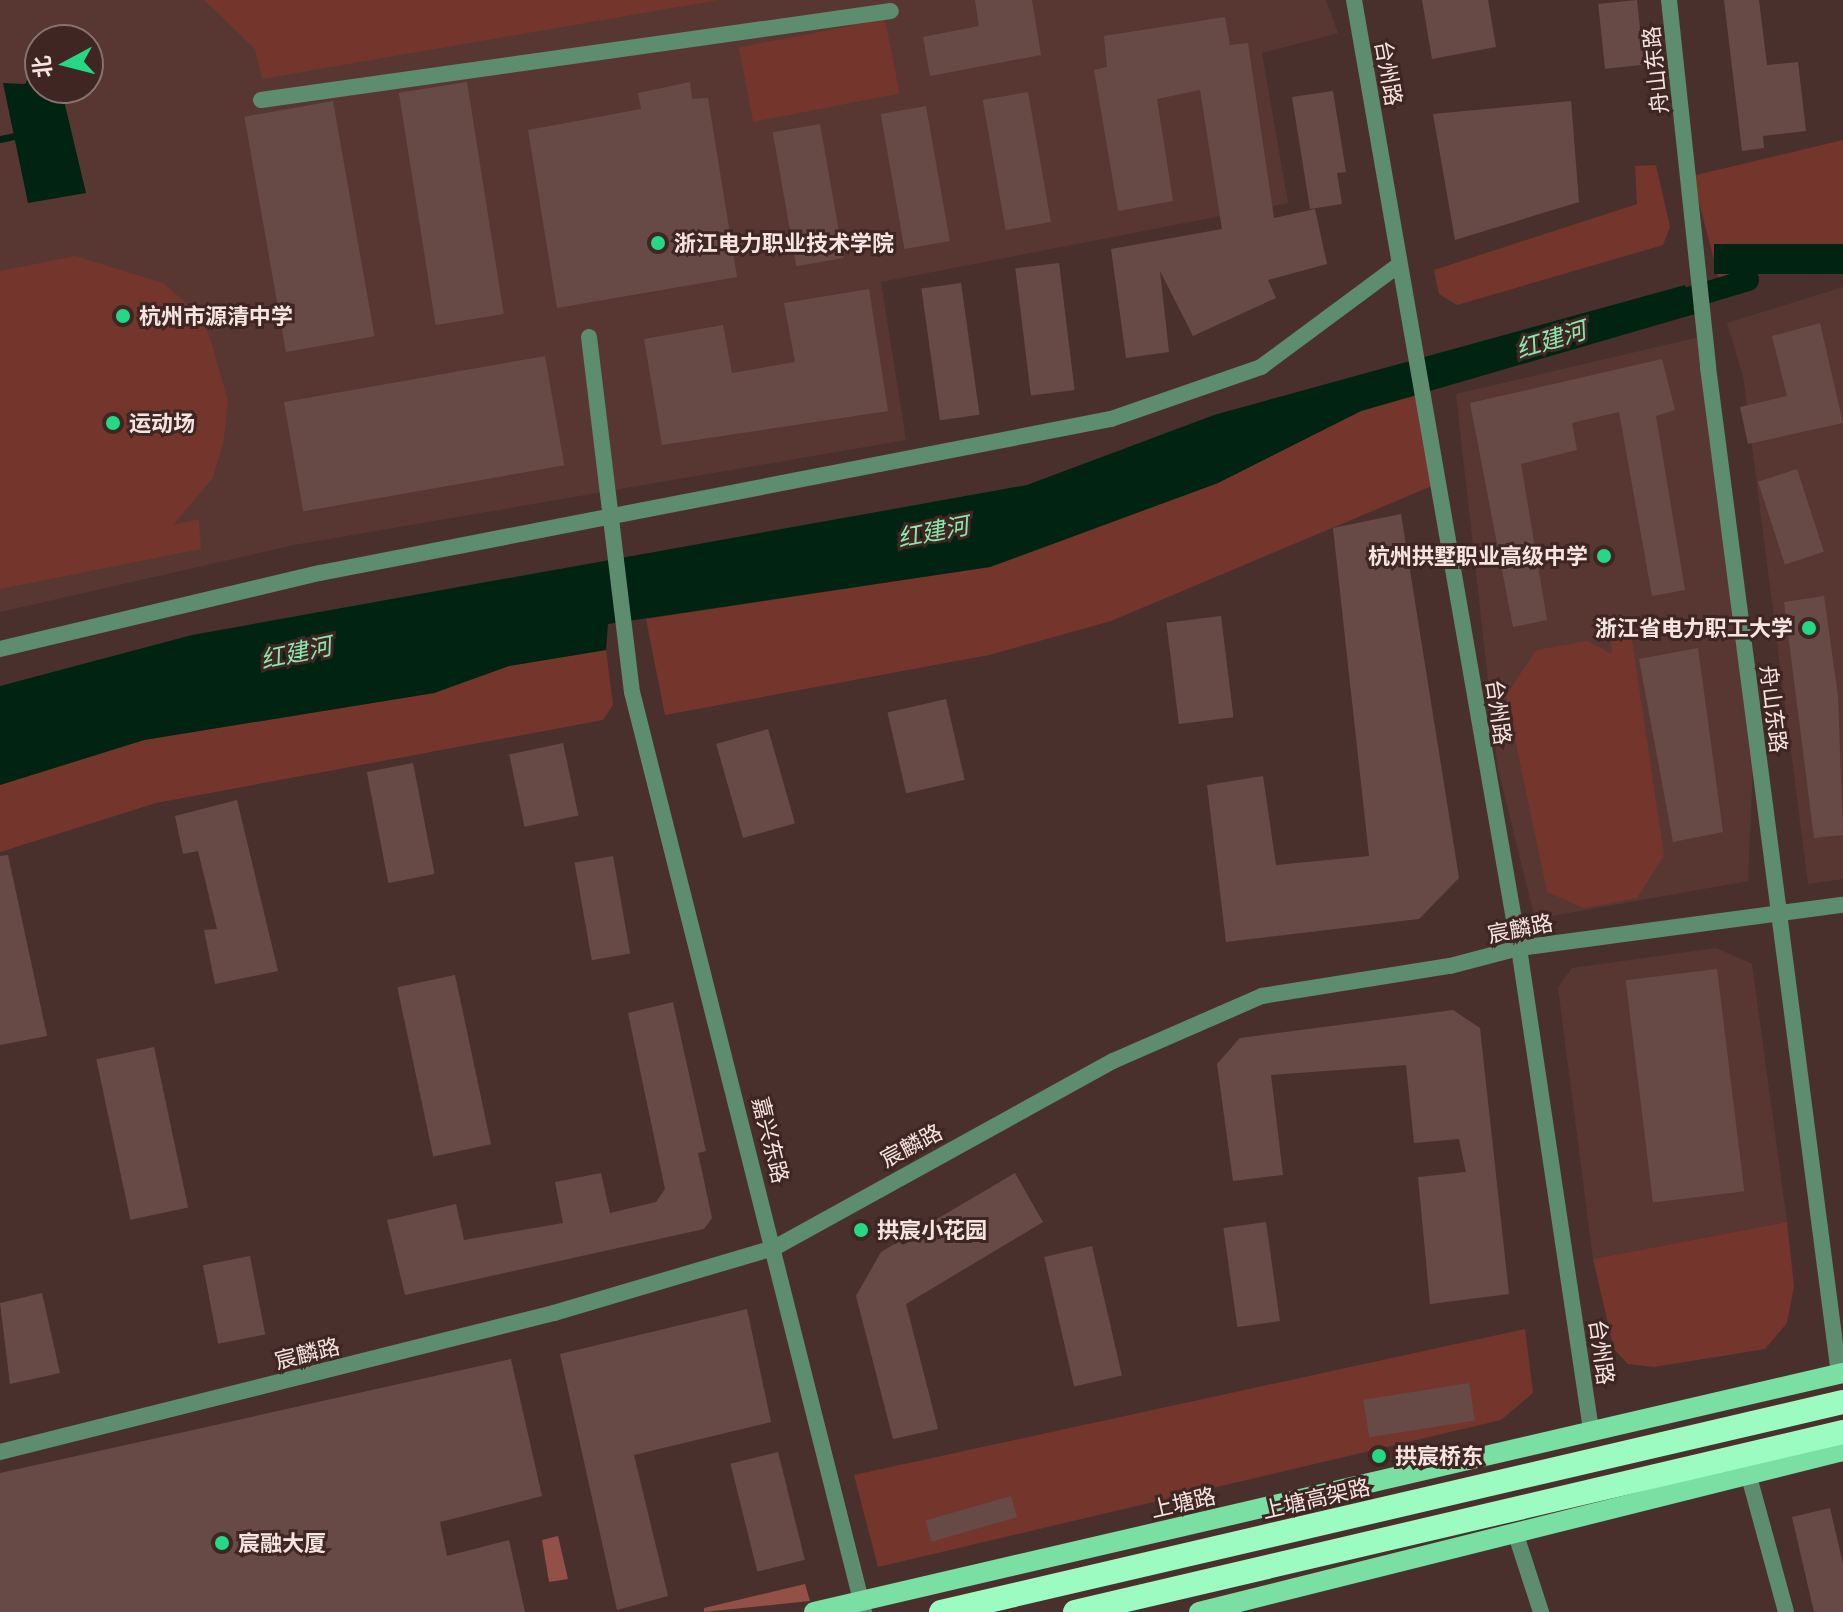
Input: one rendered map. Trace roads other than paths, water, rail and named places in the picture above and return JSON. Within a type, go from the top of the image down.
[{"type":"highway","points":[[1749,1424],[1842,1380]]},
{"type":"highway","name":"上塘高架路","points":[[941,1612],[1843,1402]]},
{"type":"highway","points":[[1753,1462],[1843,1432]]},
{"type":"highway","points":[[1075,1612],[1753,1462],[1843,1448]]},
{"type":"main road","name":"上塘路","points":[[814,1612],[862,1606],[1591,1431],[1842,1380]]},
{"type":"main road","points":[[1199,1612],[1516,1535],[1753,1462]]},
{"type":"street","name":"台州路","points":[[1354,0],[1519,948],[1591,1431]]},
{"type":"street","name":"舟山东路","points":[[1669,0],[1708,367],[1776,912],[1842,1380]]},
{"type":"street","points":[[261,100],[891,11]]},
{"type":"street","points":[[0,649],[320,573],[1036,439],[1160,405],[1261,367],[1399,265]]},
{"type":"street","name":"嘉兴东路","points":[[589,337],[632,692],[862,1606]]},
{"type":"street","name":"宸麟路","points":[[0,1452],[542,1316],[774,1248],[1214,1011],[1519,948],[1843,905]]},
{"type":"street","points":[[1753,1462],[1786,1612]]},
{"type":"street","points":[[1516,1535],[1541,1612]]},
{"type":"water","points":[[3,83],[24,84],[24,104],[65,104],[86,193],[28,203]]},
{"type":"water","points":[[1714,244],[1843,244],[1843,274],[1714,274]]},
{"type":"water","points":[[1685,285],[1695,314],[1361,411],[1218,483],[990,567],[608,624],[606,650],[509,666],[434,693],[144,740],[0,785],[0,686],[192,635],[1027,485],[1214,415]]},
{"type":"waterway","points":[[0,139],[14,136]]},
{"type":"waterway","name":"红建河","points":[[1662,306],[1748,280]]},
{"type":"place","name":"浙江电力职业技术学院","points":[[658,243]]},
{"type":"place","name":"杭州市源清中学","points":[[123,316]]},
{"type":"place","name":"运动场","points":[[113,423]]},
{"type":"place","name":"杭州拱墅职业高级中学","points":[[1604,556]]},
{"type":"place","name":"浙江省电力职工大学","points":[[1809,628]]},
{"type":"place","name":"拱宸小花园","points":[[861,1230]]},
{"type":"place","name":"拱宸桥东","points":[[1379,1456]]},
{"type":"place","name":"宸融大厦","points":[[222,1543]]}]
